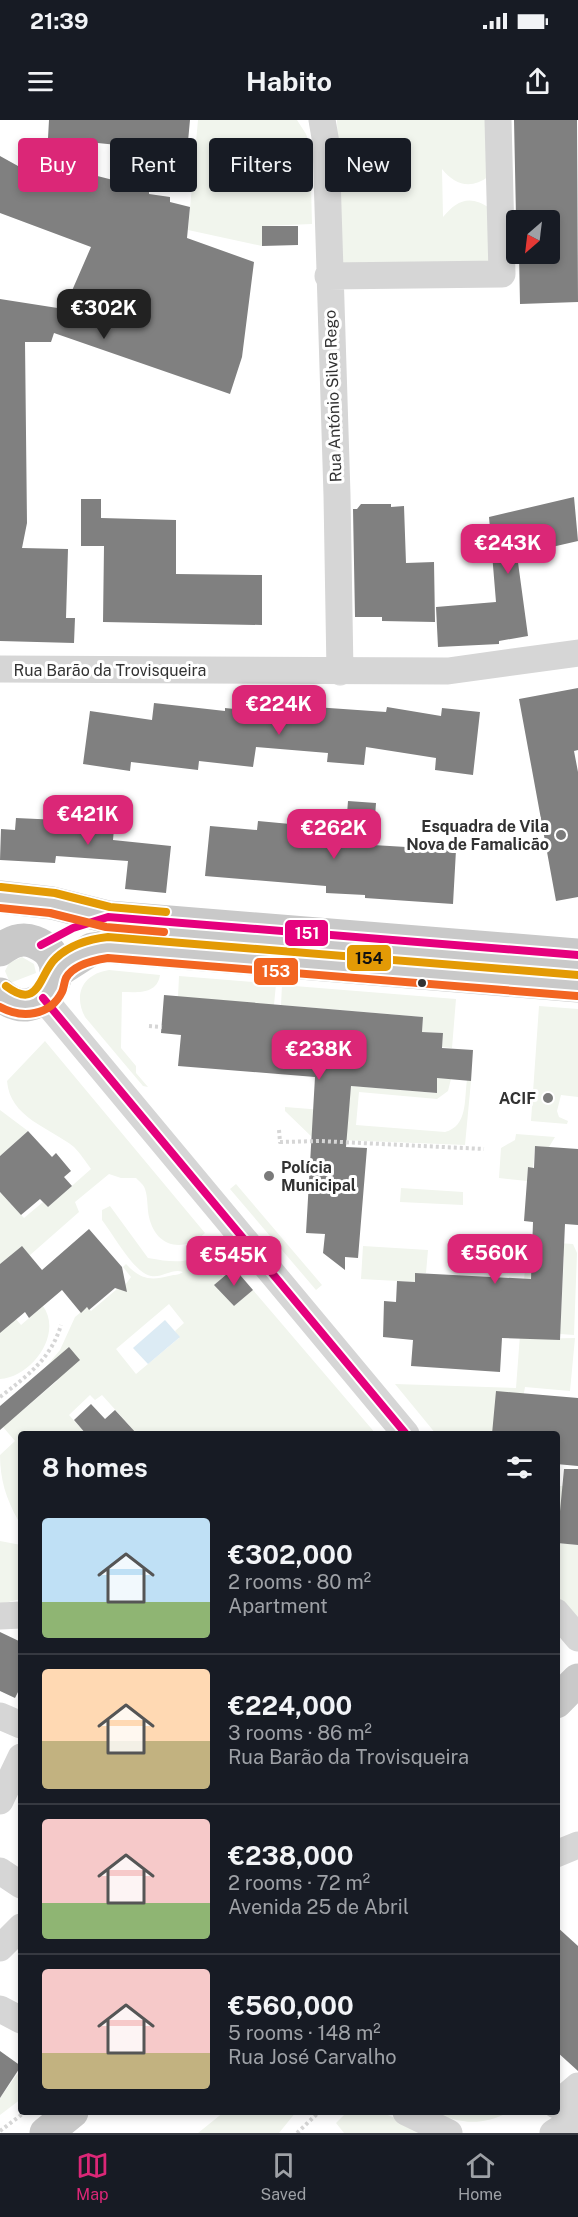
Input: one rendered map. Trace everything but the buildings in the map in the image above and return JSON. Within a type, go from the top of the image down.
[{"type":"main road","points":[[0,897],[52,903],[108,917],[272,946],[538,968],[578,986]]},
{"type":"main road","points":[[25,958],[55,935],[84,923],[108,917]]},
{"type":"main road","points":[[25,958],[108,947],[272,946]]},
{"type":"main road","points":[[538,968],[578,955]]},
{"type":"main road","points":[[0,994],[14,1003],[24,1005],[25,958]]},
{"type":"main road","points":[[560,1698],[578,1680]]},
{"type":"main road","points":[[46,2133],[68,2115]]},
{"type":"street","name":"Rua António Silva Rego","points":[[322,120],[326,143],[340,672]]},
{"type":"street","points":[[328,276],[502,274],[498,120]]},
{"type":"street","name":"Rua Barão da Trovisqueira","points":[[0,669],[448,671],[578,653]]},
{"type":"street","points":[[25,958],[404,1431]]},
{"type":"street","points":[[0,1616],[18,1615]]},
{"type":"street","points":[[560,1617],[578,1638]]},
{"type":"street","points":[[0,1716],[18,1724]]},
{"type":"street","points":[[0,1801],[18,1769]]},
{"type":"street","points":[[560,1852],[578,1845]]},
{"type":"street","points":[[0,1871],[18,1883]]},
{"type":"street","points":[[0,1947],[18,1930]]},
{"type":"street","points":[[0,2009],[18,2018]]},
{"type":"street","points":[[560,2102],[578,2086]]},
{"type":"street","points":[[412,2115],[449,2133]]},
{"type":"street","points":[[543,2115],[540,2117],[551,2133],[578,2117]]},
{"type":"path","points":[[149,1026],[162,1027]]},
{"type":"path","points":[[279,1131],[280,1142],[484,1149]]},
{"type":"path","points":[[287,1187],[309,1188]]},
{"type":"path","points":[[0,1397],[40,1365],[57,1341],[61,1326]]},
{"type":"path","points":[[0,2131],[21,2115]]},
{"type":"path","points":[[297,2133],[316,2115]]},
{"type":"shaded area","points":[[198,120],[297,120],[307,138],[209,138],[209,192],[311,192],[312,224],[262,226],[262,246],[188,230],[191,192],[197,192]]},
{"type":"shaded area","points":[[337,120],[492,120],[489,176],[476,183],[464,184],[452,179],[442,169],[443,217],[453,206],[470,200],[491,209],[496,265],[342,268],[339,192],[411,192],[411,138],[338,138]]},
{"type":"shaded area","points":[[22,957],[34,964],[36,973],[10,983],[5,971],[9,963]]},
{"type":"shaded area","points":[[109,970],[160,975],[151,989],[140,992],[122,992],[121,1048],[136,1066],[136,1073],[148,1087],[143,1086],[85,1017],[82,1009],[80,993],[83,986],[93,976]]},
{"type":"shaded area","points":[[179,976],[276,984],[274,1005],[178,997]]},
{"type":"shaded area","points":[[282,985],[456,999],[452,1048],[442,1047],[443,1033],[422,1032],[423,1017],[281,1005]]},
{"type":"shaded area","points":[[539,1006],[578,1009],[578,1097],[561,1095],[557,1111],[559,1117],[568,1121],[567,1124],[531,1121]]},
{"type":"shaded area","points":[[45,1041],[205,1233],[197,1239],[180,1245],[164,1241],[153,1227],[149,1217],[143,1185],[136,1178],[121,1178],[109,1174],[75,1202],[79,1212],[21,1263],[13,1254],[0,1264],[0,1192],[24,1218],[43,1202],[48,1207],[91,1169],[74,1147],[23,1113],[10,1094],[7,1081]]},
{"type":"shaded area","points":[[437,1078],[451,1079],[448,1091],[437,1099],[359,1092],[356,1125],[445,1132],[458,1124],[464,1111],[467,1080],[471,1081],[465,1145],[314,1139],[285,1111],[285,1107],[348,1112],[351,1086],[436,1093]]},
{"type":"shaded area","points":[[0,1110],[28,1131],[0,1156]]},
{"type":"shaded area","points":[[516,1134],[555,1137],[549,1147],[535,1146],[533,1168],[528,1168],[527,1181],[499,1178],[501,1148],[515,1140]]},
{"type":"shaded area","points":[[236,1184],[322,1285],[316,1290],[230,1189]]},
{"type":"shaded area","points":[[401,1188],[463,1192],[463,1205],[400,1202]]},
{"type":"shaded area","points":[[110,1206],[148,1258],[183,1261],[206,1252],[214,1245],[225,1257],[214,1266],[223,1277],[215,1285],[234,1306],[253,1290],[373,1431],[134,1431],[102,1395],[95,1400],[90,1395],[69,1415],[83,1431],[18,1431],[18,1520],[4,1489],[0,1464],[0,1455],[15,1441],[3,1427],[57,1381],[46,1367],[60,1350],[75,1317],[87,1307],[91,1311],[117,1289],[123,1288],[131,1277],[123,1267],[126,1264],[146,1278],[162,1278],[183,1272],[175,1271],[160,1276],[144,1273],[131,1261],[102,1220],[102,1210]],"holes":[[[169,1304],[184,1323],[175,1331],[179,1338],[136,1374],[116,1349]]]},
{"type":"shaded area","points":[[527,1241],[573,1244],[577,1253],[574,1335],[560,1334],[564,1255],[529,1339],[575,1338],[570,1391],[525,1387],[522,1404],[495,1431],[434,1431],[395,1384],[516,1388]]},
{"type":"shaded area","points":[[363,1246],[428,1250],[426,1273],[415,1273],[415,1282],[361,1279]]},
{"type":"shaded area","points":[[43,1306],[48,1317],[49,1329],[47,1341],[41,1352],[23,1371],[0,1379],[0,1333],[16,1319],[21,1325]]},
{"type":"shaded area","points":[[165,1320],[180,1337],[148,1364],[133,1348]]},
{"type":"shaded area","points":[[560,1486],[563,1486],[560,1520]]},
{"type":"shaded area","points":[[0,1541],[18,1544],[18,1600],[0,1604]]},
{"type":"shaded area","points":[[560,1543],[578,1545],[578,1627],[560,1623]]},
{"type":"shaded area","points":[[18,2073],[18,2101],[0,2115],[0,2098]]},
{"type":"shaded area","points":[[220,2115],[294,2115],[279,2133],[198,2133]]},
{"type":"shaded area","points":[[344,2115],[388,2115],[429,2133],[344,2133],[336,2123]]},
{"type":"shaded area","points":[[440,2115],[503,2115],[489,2120],[470,2122]]},
{"type":"transit line","name":"154","points":[[1,887],[55,893],[110,907],[166,912]]},
{"type":"transit line","name":"153","points":[[0,908],[50,913],[106,927],[164,932]]},
{"type":"transit line","name":"151","points":[[41,945],[73,928],[108,917],[578,955]]},
{"type":"transit line","name":"154","points":[[6,986],[17,993],[26,995],[32,993],[50,965],[61,953],[80,943],[108,937],[578,975]]},
{"type":"transit line","name":"153","points":[[0,1007],[26,1014],[43,1010],[57,1000],[69,973],[79,966],[108,958],[577,996]]},
{"type":"transit line","name":"151","points":[[43,998],[404,1431]]},
{"type":"place","name":"Esquadra de Vila Nova de Famalicão","points":[[561,835]]},
{"type":"place","name":"ACIF","points":[[548,1098]]},
{"type":"place","name":"Polícia Municipal","points":[[269,1176]]}]
